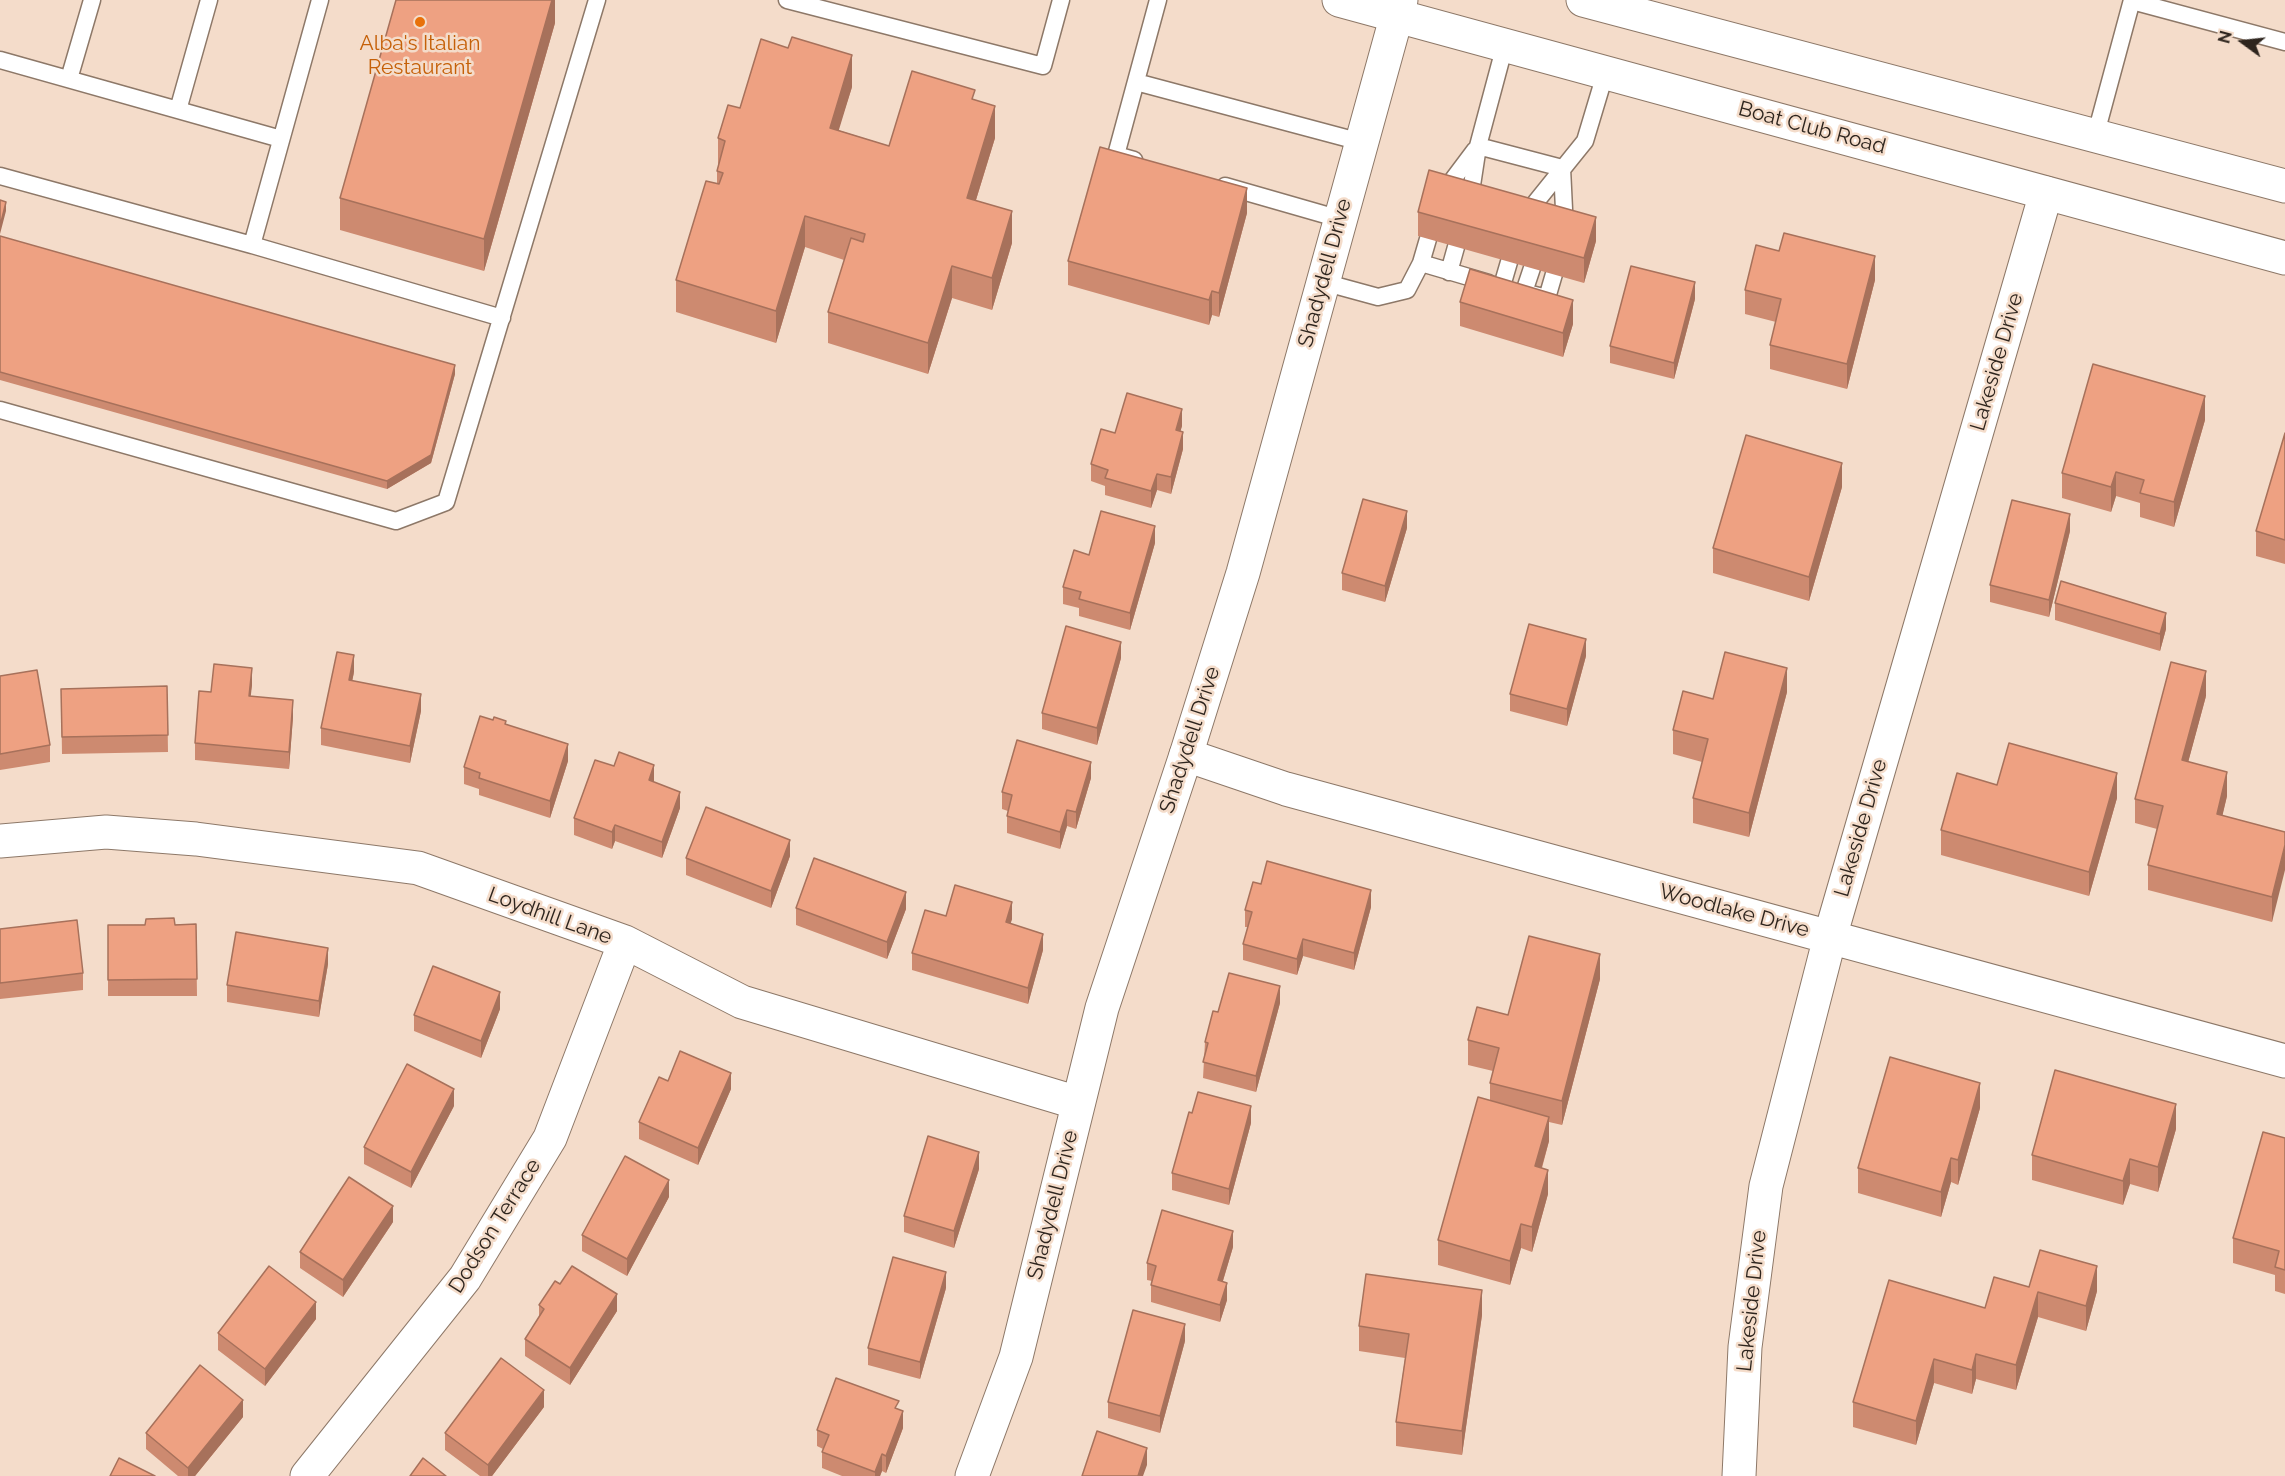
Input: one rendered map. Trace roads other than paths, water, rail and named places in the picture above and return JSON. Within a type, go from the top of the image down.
[{"type":"street","name":"Boat Club Road","points":[[1339,0],[1398,8],[1505,45],[2285,258]]},
{"type":"street","points":[[1583,0],[1630,6],[2095,137],[2285,186]]},
{"type":"street","name":"Shadydell Drive","points":[[972,1476],[1016,1358],[1102,1008],[1186,755],[1243,573],[1398,8]]},
{"type":"street","name":"Lakeside Drive","points":[[1739,1476],[1745,1347],[1766,1186],[1830,937],[2046,193]]},
{"type":"street","name":"Woodlake Drive","points":[[1186,755],[1286,789],[2285,1061]]},
{"type":"street","name":"Loydhill Lane","points":[[0,841],[106,832],[196,839],[418,868],[625,942],[742,1002],[1078,1103]]},
{"type":"street","name":"Dodson Terrace","points":[[307,1476],[465,1278],[550,1138],[625,942]]},
{"type":"lane","points":[[69,79],[92,0]]},
{"type":"lane","points":[[178,110],[209,0]]},
{"type":"lane","points":[[252,246],[320,0]]},
{"type":"lane","points":[[0,410],[396,521],[446,502],[597,0]]},
{"type":"lane","points":[[787,0],[1044,66],[1061,0]]},
{"type":"lane","points":[[1149,164],[1116,155],[1158,0]]},
{"type":"lane","points":[[2095,137],[2132,0],[2285,42]]},
{"type":"lane","points":[[1468,206],[1478,146],[1505,45]]},
{"type":"lane","points":[[0,60],[282,139]]},
{"type":"lane","points":[[1521,221],[1585,141],[1606,71]]},
{"type":"lane","points":[[1136,82],[1361,142]]},
{"type":"lane","points":[[1478,146],[1562,168]]},
{"type":"lane","points":[[1440,198],[1478,146]]},
{"type":"lane","points":[[1546,217],[1562,168]]},
{"type":"lane","points":[[1562,168],[1565,233]]},
{"type":"lane","points":[[0,176],[502,318]]},
{"type":"lane","points":[[1214,183],[1340,219]]},
{"type":"lane","points":[[1323,282],[1378,297],[1407,290],[1428,239]]},
{"type":"lane","points":[[1449,272],[1456,247]]},
{"type":"lane","points":[[1502,286],[1509,262]]},
{"type":"lane","points":[[1420,263],[1546,298],[1554,274]]},
{"type":"lane","points":[[1524,292],[1532,268]]},
{"type":"place","name":"Alba's Italian Restaurant","points":[[420,22]]}]
